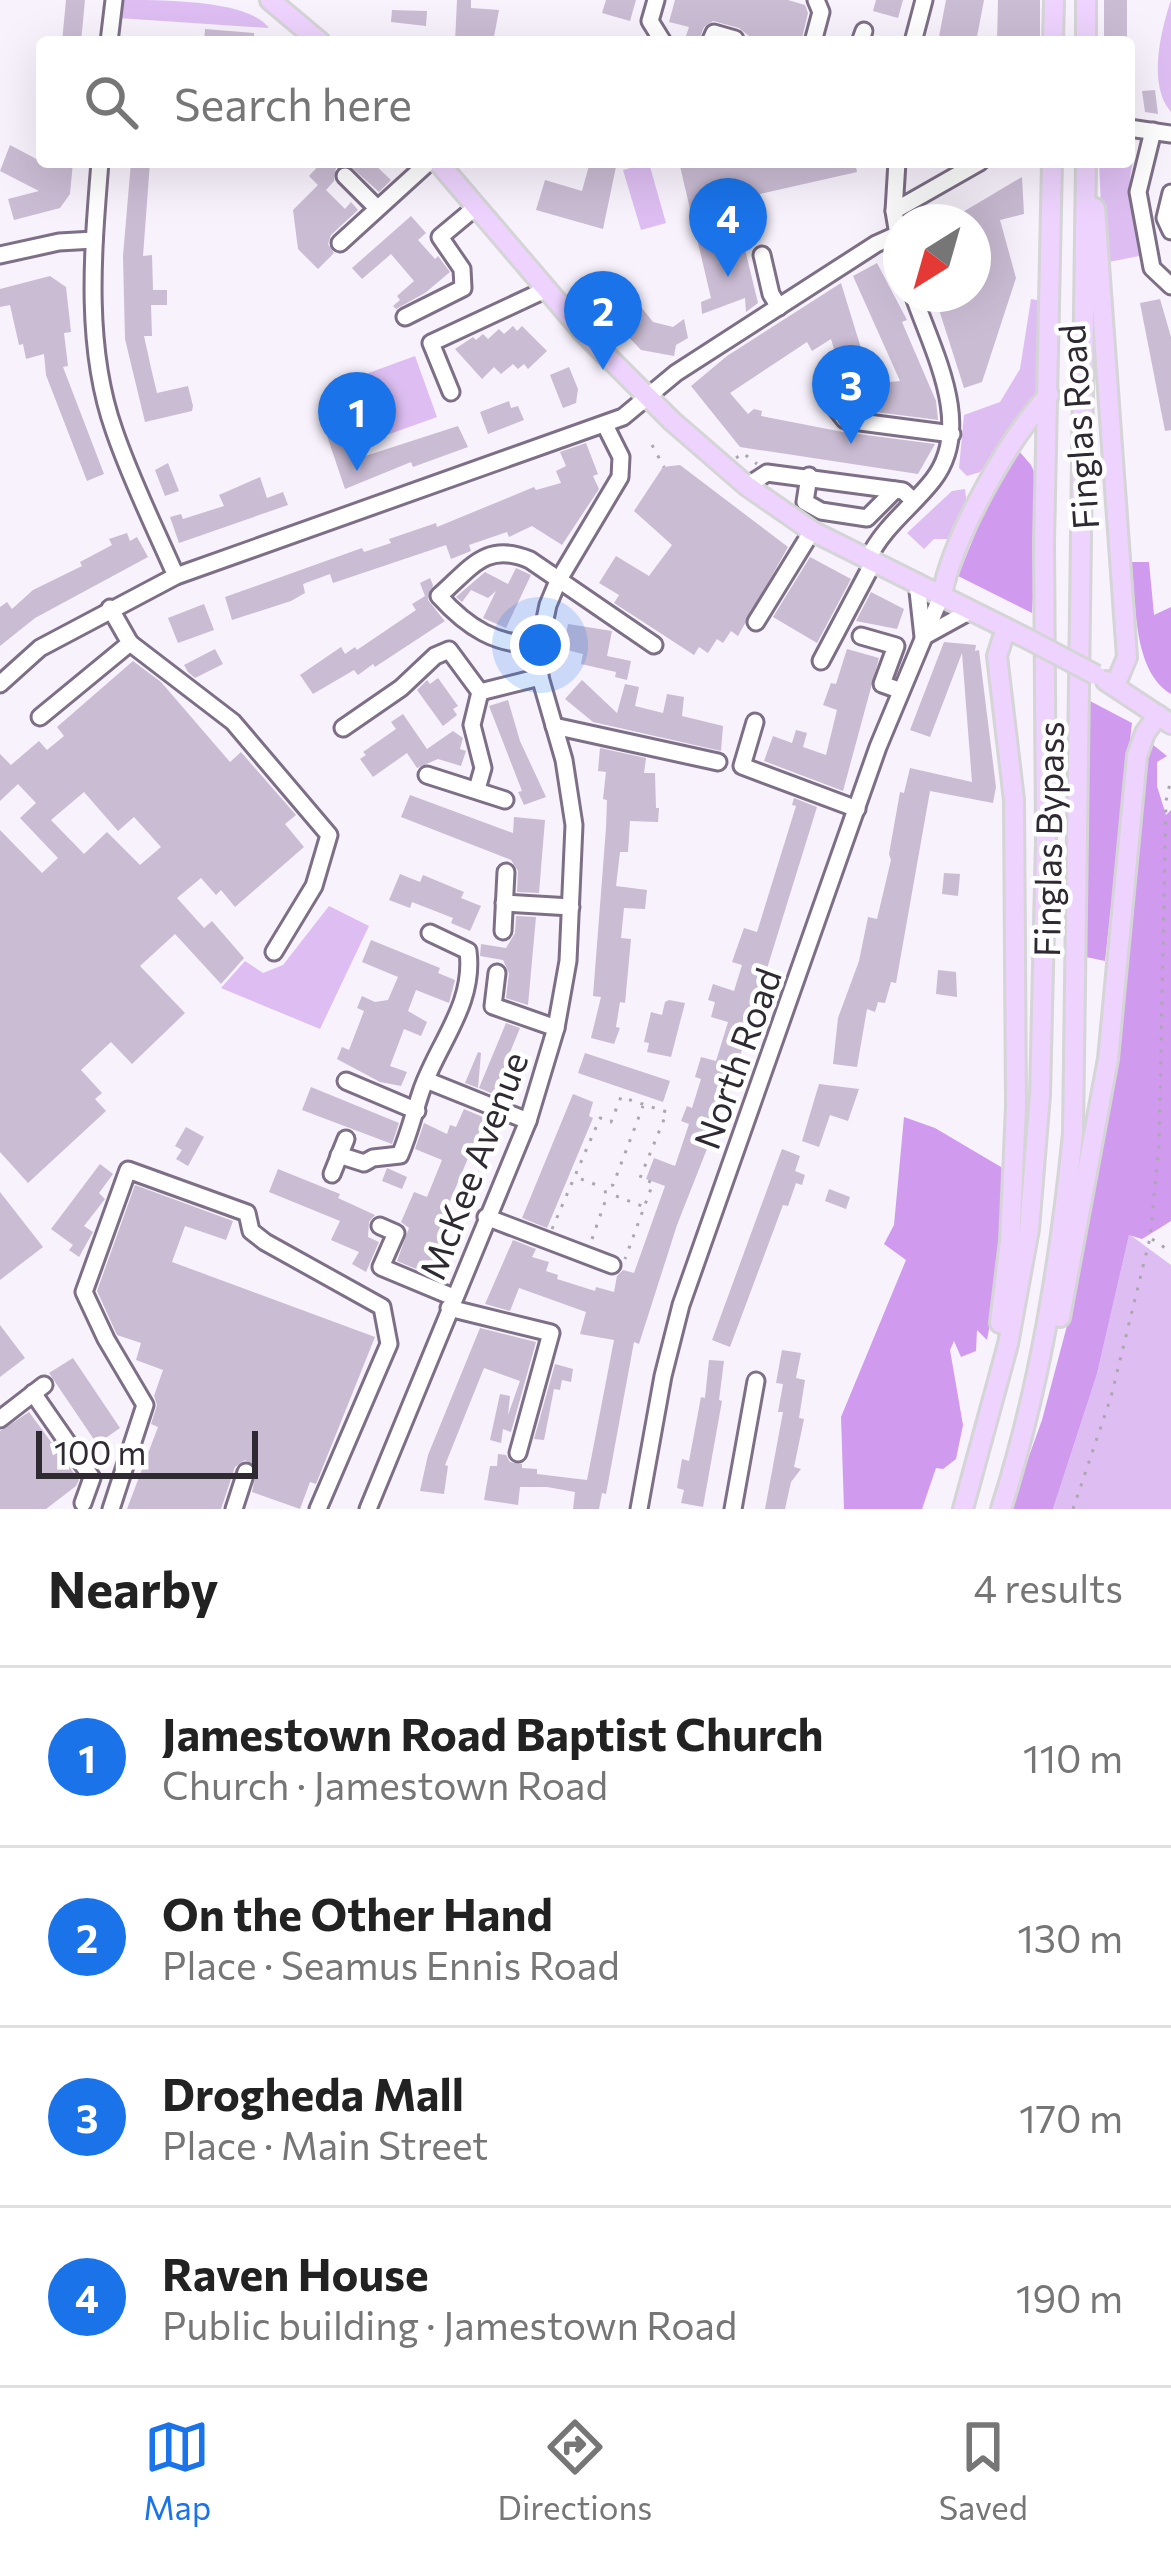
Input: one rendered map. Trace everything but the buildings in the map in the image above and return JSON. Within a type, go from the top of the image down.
[{"type":"main road","points":[[270,0],[313,36]]},
{"type":"main road","points":[[1053,36],[1054,0]]},
{"type":"main road","points":[[1086,0],[1086,36]]},
{"type":"main road","points":[[439,168],[648,398],[747,486],[812,531],[1096,675],[1165,720],[1145,733],[1137,756],[1108,1059],[1068,1285],[1041,1400],[1004,1509]]},
{"type":"main road","name":"Finglas Road","points":[[942,594],[946,574],[994,470],[1049,395],[1052,168]]},
{"type":"main road","name":"Finglas Bypass","points":[[1004,1509],[1042,1354],[1063,1238],[1073,1134],[1086,168]]},
{"type":"main road","name":"Finglas Road","points":[[1087,168],[1098,231],[1127,657],[1115,686]]},
{"type":"main road","name":"Finglas Bypass","points":[[961,1509],[1008,1344],[1029,1229],[1044,958],[1044,542],[1049,395]]},
{"type":"main road","points":[[961,1509],[996,1353],[1010,1240],[1016,1107],[1014,800],[997,656],[1006,628]]},
{"type":"street","points":[[110,36],[114,0]]},
{"type":"street","points":[[656,0],[650,21],[659,36]]},
{"type":"street","points":[[815,36],[821,12],[816,0]]},
{"type":"street","points":[[915,36],[924,0]]},
{"type":"street","points":[[1162,133],[1138,192],[1152,268],[1171,286]]},
{"type":"street","points":[[100,168],[94,321],[100,375],[113,428],[176,576]]},
{"type":"street","points":[[340,243],[426,168]]},
{"type":"street","points":[[894,204],[897,168]]},
{"type":"street","points":[[906,204],[969,168]]},
{"type":"street","points":[[345,176],[377,208]]},
{"type":"street","points":[[1171,193],[1165,218],[1171,231]]},
{"type":"street","points":[[405,317],[463,288],[462,269],[440,237],[476,207]]},
{"type":"street","points":[[0,255],[58,242],[94,240]]},
{"type":"street","points":[[0,684],[40,648],[176,576],[605,425],[634,410],[676,373],[883,241]]},
{"type":"street","points":[[763,254],[771,294],[779,307]]},
{"type":"street","points":[[451,392],[431,343],[547,289]]},
{"type":"street","points":[[821,662],[884,532],[940,469],[952,434],[949,404],[919,312]]},
{"type":"street","points":[[833,405],[845,420],[952,434]]},
{"type":"street","name":"McKee Avenue","points":[[368,1509],[528,1121],[556,1028],[568,961],[574,826],[540,677],[540,644],[558,581],[620,477],[621,457],[605,425]]},
{"type":"street","points":[[747,486],[767,472],[903,491],[914,501]]},
{"type":"street","points":[[809,476],[806,502],[821,512],[867,518],[895,490]]},
{"type":"street","points":[[756,622],[812,531]]},
{"type":"street","points":[[540,644],[517,646],[491,637],[462,622],[439,596],[492,552],[510,551],[654,645]]},
{"type":"street","points":[[917,582],[923,637],[972,610]]},
{"type":"street","name":"North Road","points":[[639,1509],[681,1305],[899,690],[942,594]]},
{"type":"street","points":[[110,608],[130,644],[233,722],[329,835],[314,886],[274,952]]},
{"type":"street","points":[[861,636],[896,646],[882,684],[899,690]]},
{"type":"street","points":[[40,717],[130,644]]},
{"type":"street","points":[[343,728],[449,650],[480,692]]},
{"type":"street","points":[[480,692],[540,677]]},
{"type":"street","points":[[478,789],[483,768],[472,725],[480,692]]},
{"type":"street","points":[[755,722],[742,766],[856,809]]},
{"type":"street","points":[[554,726],[718,762]]},
{"type":"street","points":[[427,775],[505,800]]},
{"type":"street","points":[[503,931],[506,872]]},
{"type":"street","points":[[504,903],[571,907]]},
{"type":"street","points":[[332,1174],[342,1147],[364,1163],[400,1155],[470,976],[468,951],[430,933]]},
{"type":"street","points":[[497,973],[494,1006],[556,1028]]},
{"type":"street","points":[[426,1080],[528,1121]]},
{"type":"street","points":[[346,1081],[417,1111]]},
{"type":"street","points":[[111,1509],[145,1406],[84,1292],[128,1170],[247,1213],[251,1231],[265,1242],[382,1307],[389,1344],[319,1509]]},
{"type":"street","points":[[486,1216],[547,1241],[619,1261]]},
{"type":"street","points":[[380,1226],[396,1233],[381,1267],[451,1303],[551,1333],[518,1453]]},
{"type":"street","points":[[733,1509],[756,1381]]},
{"type":"street","points":[[0,1419],[39,1389],[92,1478],[83,1503]]},
{"type":"street","points":[[234,1509],[246,1472]]},
{"type":"path","points":[[652,445],[664,467]]},
{"type":"path","points":[[726,467],[743,453],[767,472]]},
{"type":"path","points":[[1073,1509],[1111,1397],[1150,1238],[1159,1145],[1166,802],[1171,779]]},
{"type":"path","points":[[547,1241],[600,1118],[611,1122],[621,1097],[667,1112],[640,1178],[653,1184],[619,1261]]},
{"type":"path","points":[[616,1196],[614,1185],[644,1105]]},
{"type":"path","points":[[1159,1145],[1171,1148]]},
{"type":"path","points":[[581,1180],[605,1188],[614,1185]]},
{"type":"path","points":[[592,1239],[606,1199],[605,1188]]},
{"type":"path","points":[[606,1199],[616,1196],[642,1206]]},
{"type":"path","points":[[1150,1238],[1171,1252]]},
{"type":"shaded area","points":[[123,0],[225,7],[269,28],[118,18]]},
{"type":"shaded area","points":[[1171,0],[1171,112],[1158,73]]},
{"type":"shaded area","points":[[650,168],[666,223],[641,230],[623,170]]},
{"type":"shaded area","points":[[1099,168],[1132,168],[1131,207],[1144,255],[1109,262],[1103,249]]},
{"type":"shaded area","points":[[1031,299],[1042,301],[1042,388],[980,472],[967,476],[959,468],[964,415],[1000,402],[1020,369]]},
{"type":"shaded area","points":[[415,356],[437,417],[373,440],[352,379]]},
{"type":"shaded area","points":[[1019,451],[1040,485],[1032,613],[958,576],[984,512]]},
{"type":"shaded area","points":[[965,489],[967,506],[948,539],[934,539],[924,549],[907,533],[952,491]]},
{"type":"shaded area","points":[[1131,562],[1149,562],[1154,615],[1171,607],[1171,694],[1158,683],[1143,653]]},
{"type":"shaded area","points":[[1090,701],[1132,723],[1105,961],[1086,957],[1083,937]]},
{"type":"shaded area","points":[[1152,744],[1167,756],[1157,762],[1157,786],[1166,815],[1171,810],[1171,1221],[1142,1239],[1129,1235],[1097,1374],[1053,1509],[1010,1509],[1042,1420],[1077,1288],[1124,993],[1142,765]]},
{"type":"shaded area","points":[[329,906],[369,926],[320,1029],[221,988],[245,961],[263,973],[283,965]]},
{"type":"shaded area","points":[[904,1117],[935,1128],[1001,1167],[1007,1181],[1001,1212],[1003,1256],[987,1340],[977,1330],[976,1351],[961,1357],[954,1341],[950,1350],[963,1425],[956,1459],[943,1469],[936,1468],[922,1509],[844,1509],[841,1417],[906,1260],[884,1244],[894,1225]]},
{"type":"shaded area","points":[[1129,1234],[1171,1265],[1171,1509],[1053,1509],[1097,1374]]},
{"type":"place","name":"Raven House","points":[[728,277]]},
{"type":"place","name":"On the Other Hand","points":[[603,370]]},
{"type":"place","name":"Drogheda Mall","points":[[851,444]]},
{"type":"place","name":"Jamestown Road Baptist Church","points":[[357,471]]}]
